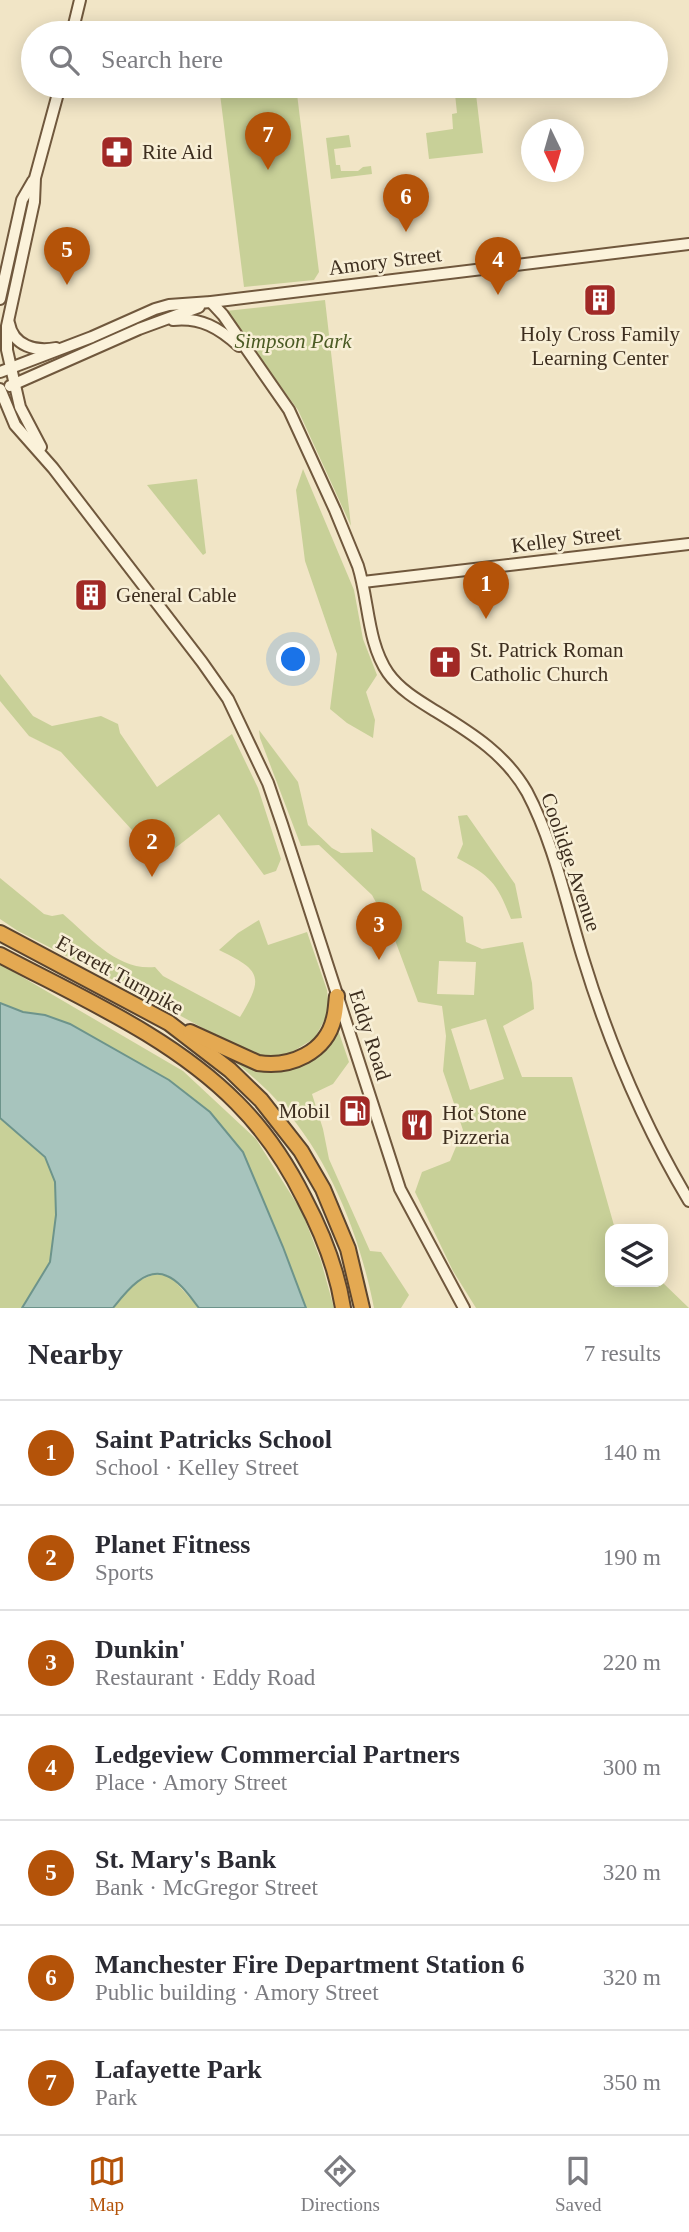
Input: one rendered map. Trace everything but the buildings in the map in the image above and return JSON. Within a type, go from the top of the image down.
[{"type":"highway","name":"Everett Turnpike","points":[[0,933],[169,1023],[246,1085],[275,1116],[323,1189],[341,1229],[354,1269],[362,1308]]},
{"type":"highway","name":"Everett Turnpike","points":[[0,955],[160,1043],[188,1061],[237,1103],[279,1154],[306,1201],[324,1241],[343,1308]]},
{"type":"highway","points":[[169,1023],[258,1063],[279,1064],[300,1059],[325,1038],[334,1019],[337,996]]},
{"type":"street","points":[[75,21],[80,0]]},
{"type":"street","points":[[53,468],[27,423],[14,384],[5,371],[9,312],[34,202],[35,178],[57,98]]},
{"type":"street","points":[[0,299],[22,200],[35,178]]},
{"type":"street","name":"Amory Street","points":[[5,371],[163,307],[689,244]]},
{"type":"street","points":[[0,281],[8,258]]},
{"type":"street","name":"Amory Street","points":[[0,389],[151,324],[211,302]]},
{"type":"street","name":"Coolidge Avenue","points":[[211,302],[223,314],[294,419],[335,510],[363,582],[378,654],[394,681],[502,757],[528,794],[552,856],[607,1033],[624,1076],[658,1146],[689,1200]]},
{"type":"street","name":"Amory Street","points":[[9,312],[12,332],[28,347],[48,349],[92,337]]},
{"type":"street","name":"Coolidge Avenue","points":[[151,324],[180,319],[208,323],[223,332],[252,358]]},
{"type":"street","points":[[0,389],[15,425]]},
{"type":"street","points":[[0,410],[53,468]]},
{"type":"street","name":"Eddy Road","points":[[53,468],[202,662],[228,699],[242,727],[268,783],[400,1189],[464,1308]]},
{"type":"street","name":"Kelley Street","points":[[363,582],[689,544]]},
{"type":"green space","points":[[220,98],[297,98],[319,272],[314,280],[244,287]]},
{"type":"green space","points":[[455,98],[476,98],[483,153],[429,159],[426,133],[453,129],[452,114],[457,113]]},
{"type":"green space","points":[[349,135],[351,147],[334,149],[336,165],[340,165],[341,171],[358,171],[371,166],[372,174],[331,179],[326,138]]},
{"type":"green space","name":"Simpson Park","points":[[325,300],[351,526],[298,410],[226,311]]},
{"type":"green space","points":[[303,469],[354,590],[363,639],[377,675],[366,692],[375,720],[373,738],[347,723],[330,709],[337,654],[305,561],[296,490]]},
{"type":"green space","points":[[197,479],[206,553],[203,555],[147,485]]},
{"type":"green space","points":[[0,674],[33,716],[52,726],[101,716],[118,724],[120,733],[157,787],[232,734],[258,788],[281,859],[276,871],[264,875],[219,814],[165,856],[158,847],[152,852],[61,752],[29,736],[0,701]]},
{"type":"green space","points":[[259,730],[298,782],[308,825],[332,848],[341,853],[373,852],[371,828],[415,858],[422,890],[463,917],[466,942],[482,949],[523,942],[532,983],[534,1009],[503,1026],[522,1077],[572,1077],[614,1224],[605,1224],[605,1287],[667,1287],[689,1308],[476,1308],[453,1271],[415,1192],[422,1172],[450,1161],[463,1130],[443,1071],[446,1036],[442,1006],[418,1002],[392,932],[372,895],[319,845],[301,846]],"holes":[[[439,961],[476,962],[474,995],[437,994]],[[486,1019],[504,1079],[470,1090],[451,1029]]]},
{"type":"green space","points":[[467,815],[515,884],[522,918],[511,919],[492,882],[457,858],[463,844],[458,816]]},
{"type":"green space","points":[[0,878],[44,914],[63,914],[116,958],[141,967],[155,967],[163,976],[240,1017],[253,992],[254,976],[243,963],[219,950],[238,933],[259,920],[268,945],[307,932],[327,990],[329,1011],[315,1038],[287,1055],[254,1056],[0,919]]},
{"type":"green space","points":[[0,964],[183,1071],[256,1139],[302,1212],[321,1261],[334,1308],[306,1308],[243,1152],[45,1015],[23,1012],[0,1003]]},
{"type":"green space","points":[[336,1024],[349,1062],[333,1084],[312,1094],[329,1159],[370,1251],[381,1252],[409,1295],[401,1308],[374,1308],[352,1227],[329,1175],[299,1128],[276,1099],[227,1055],[299,1063]]},
{"type":"green space","points":[[0,1118],[45,1158],[55,1182],[56,1215],[50,1262],[22,1308],[0,1308]]},
{"type":"green space","points":[[157,1273],[170,1276],[199,1308],[113,1308],[134,1283]]},
{"type":"water","points":[[0,1003],[70,1024],[169,1080],[210,1112],[243,1152],[306,1308],[199,1308],[176,1282],[159,1274],[143,1278],[136,1283],[113,1308],[22,1308],[50,1262],[56,1215],[55,1182],[45,1157],[0,1118]]},
{"type":"place","name":"Rite Aid","points":[[117,152]]},
{"type":"place","name":"Lafayette Park","points":[[268,170]]},
{"type":"place","name":"Manchester Fire Department Station 6","points":[[406,232]]},
{"type":"place","name":"St. Mary's Bank","points":[[67,285]]},
{"type":"place","name":"Ledgeview Commercial Partners","points":[[498,295]]},
{"type":"place","name":"Holy Cross Family Learning Center","points":[[600,300]]},
{"type":"place","name":"General Cable","points":[[91,595]]},
{"type":"place","name":"Saint Patricks School","points":[[486,619]]},
{"type":"place","name":"St. Patrick Roman Catholic Church","points":[[445,662]]},
{"type":"place","name":"Planet Fitness","points":[[152,877]]},
{"type":"place","name":"Dunkin'","points":[[379,960]]},
{"type":"place","name":"Mobil","points":[[355,1111]]},
{"type":"place","name":"Hot Stone Pizzeria","points":[[417,1125]]}]
